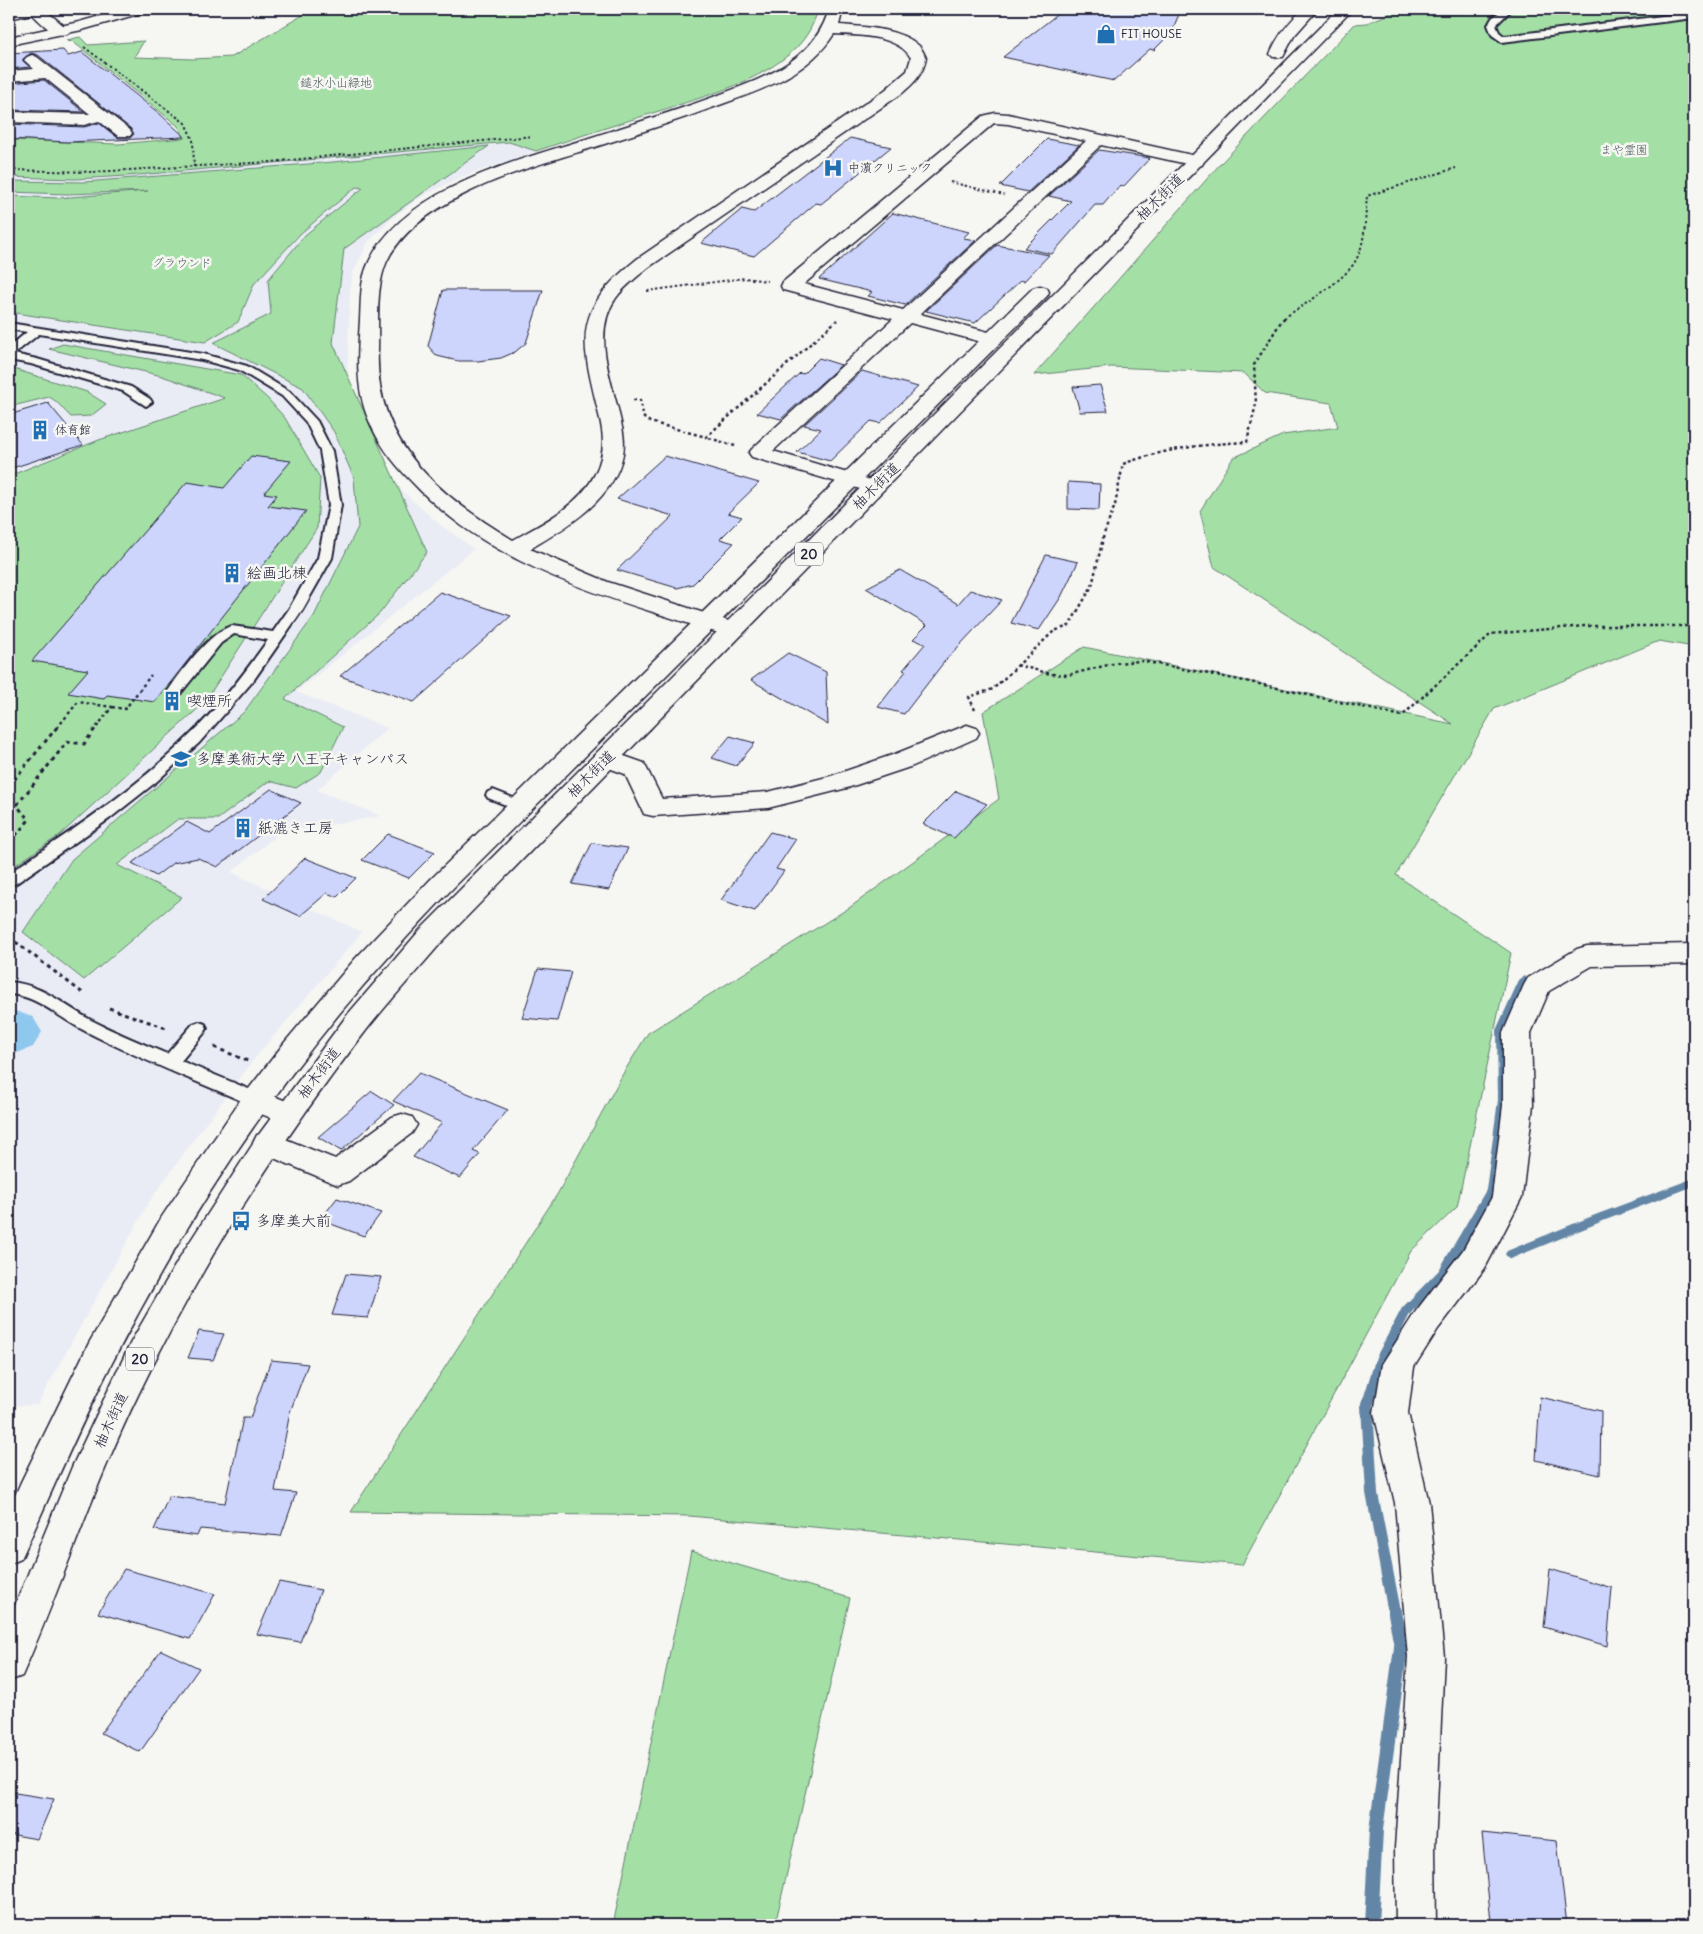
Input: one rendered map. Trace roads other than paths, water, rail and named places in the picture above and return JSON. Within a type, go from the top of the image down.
[{"type":"street","points":[[9,15],[34,9],[62,31]]},
{"type":"street","points":[[9,41],[62,31],[140,9]]},
{"type":"street","points":[[733,630],[573,577],[541,563],[473,525],[453,511],[416,477],[391,444],[376,416],[369,390],[370,284],[372,274],[382,253],[404,228],[428,208],[450,194],[507,170],[709,104],[766,82],[810,54],[830,29],[836,9]]},
{"type":"street","name":"20","points":[[1278,54],[1280,47],[1293,28],[1311,9]]},
{"type":"street","name":"柚木街道","points":[[9,1664],[18,1621],[142,1353],[201,1249],[268,1143],[359,1019],[430,937],[874,487],[1186,158],[1278,54],[1289,47],[1328,9]]},
{"type":"street","name":"柚木街道","points":[[9,1548],[82,1389],[124,1309],[219,1153],[257,1100],[327,1010],[384,945],[521,806],[993,339],[1346,9]]},
{"type":"street","points":[[514,549],[575,510],[603,479],[613,458],[614,436],[594,337],[599,309],[613,288],[643,263],[881,100],[916,71],[919,61],[918,55],[909,46],[898,40],[875,34],[830,29]]},
{"type":"street","points":[[32,60],[124,133]]},
{"type":"street","points":[[9,76],[48,73]]},
{"type":"street","points":[[9,117],[84,120],[102,116]]},
{"type":"street","points":[[993,339],[790,286],[989,119],[995,118],[1186,158]]},
{"type":"street","points":[[874,487],[759,453],[1098,139]]},
{"type":"street","points":[[607,758],[635,769],[653,808],[768,800],[838,782],[904,760],[967,733]]},
{"type":"street","points":[[1416,1925],[1415,1848],[1426,1657],[1412,1503],[1391,1412],[1398,1364],[1427,1320],[1474,1259],[1507,1197],[1518,1105],[1517,1033],[1538,985],[1587,956],[1694,954]]},
{"type":"street","points":[[257,1100],[288,1114]]},
{"type":"street","points":[[268,1143],[338,1174],[402,1125]]},
{"type":"lane","points":[[1508,9],[1495,20],[1492,26],[1495,33],[1502,39],[1694,15]]},
{"type":"lane","points":[[9,326],[204,357],[243,368],[286,394],[311,421],[326,451],[335,505],[325,558],[296,609],[248,678],[194,740],[152,779],[104,816],[9,880]]},
{"type":"lane","points":[[9,355],[37,330]]},
{"type":"lane","points":[[9,355],[127,388],[146,402]]},
{"type":"lane","points":[[175,691],[216,640],[232,630],[276,637]]},
{"type":"lane","points":[[493,795],[521,806]]},
{"type":"lane","points":[[9,988],[22,989],[42,998],[89,1026],[169,1063],[257,1100]]},
{"type":"lane","points":[[169,1063],[196,1033]]},
{"type":"waterway","points":[[1371,1925],[1376,1830],[1401,1647],[1372,1493],[1367,1406],[1382,1357],[1406,1311],[1443,1273],[1491,1190],[1503,1100],[1502,1028],[1524,980]]},
{"type":"waterway","points":[[1511,1254],[1694,1182]]},
{"type":"place","name":"FIT HOUSE","points":[[1106,34]]},
{"type":"place","name":"中濵クリニック","points":[[833,168]]},
{"type":"place","name":"体育館","points":[[40,430]]},
{"type":"place","name":"絵画北棟","points":[[232,573]]},
{"type":"place","name":"喫煙所","points":[[172,701]]},
{"type":"place","name":"多摩美術大学 八王子キャンパス","points":[[181,759]]},
{"type":"place","name":"紙漉き工房","points":[[243,828]]},
{"type":"place","name":"多摩美大前","points":[[241,1221]]},
{"type":"park label","name":"鑓水小山緑地","points":[[336,83]]},
{"type":"park label","name":"まや霊園","points":[[1624,150]]},
{"type":"park label","name":"グラウンド","points":[[182,263]]}]
